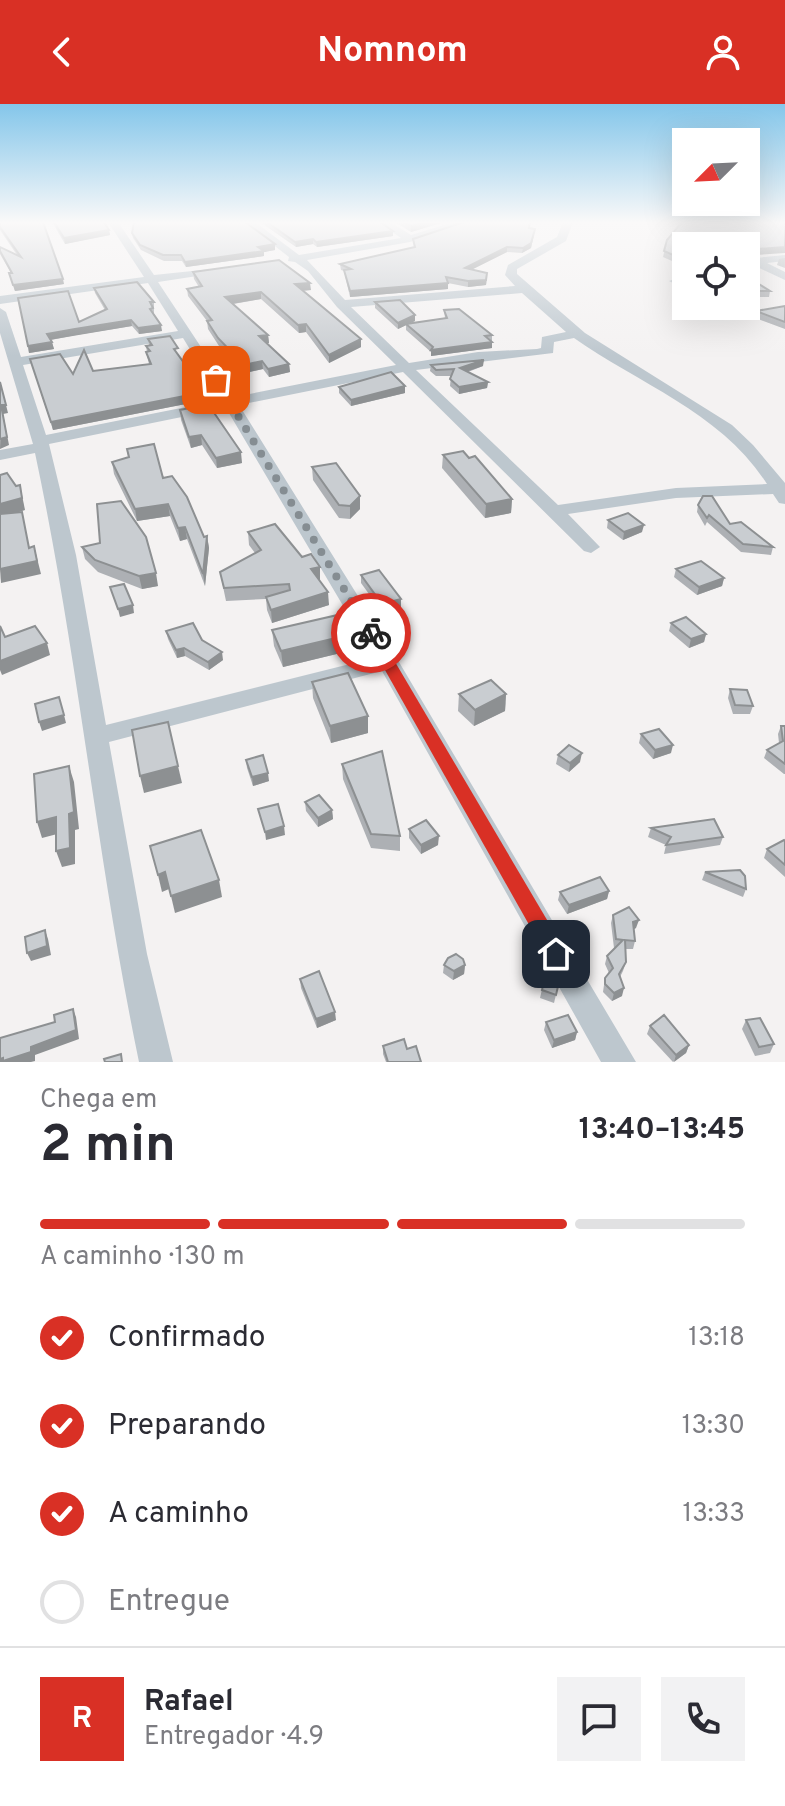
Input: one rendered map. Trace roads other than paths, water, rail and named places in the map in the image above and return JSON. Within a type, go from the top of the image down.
[{"type":"street","points":[[144,267],[388,662],[619,1062]]},
{"type":"street","points":[[300,267],[591,547]]},
{"type":"street","points":[[515,267],[509,270],[524,289],[579,333],[604,352],[682,395],[736,436],[783,492]]},
{"type":"street","points":[[762,267],[785,277]]},
{"type":"street","points":[[0,300],[226,269]]},
{"type":"street","points":[[341,304],[524,289]]},
{"type":"street","points":[[0,312],[41,444],[66,555],[132,954],[156,1062]]},
{"type":"street","points":[[14,362],[187,333]]},
{"type":"street","points":[[0,455],[407,367],[488,355],[544,352],[548,350],[547,340],[579,333]]},
{"type":"street","points":[[553,511],[676,493],[783,492]]},
{"type":"street","points":[[97,736],[388,662]]}]
